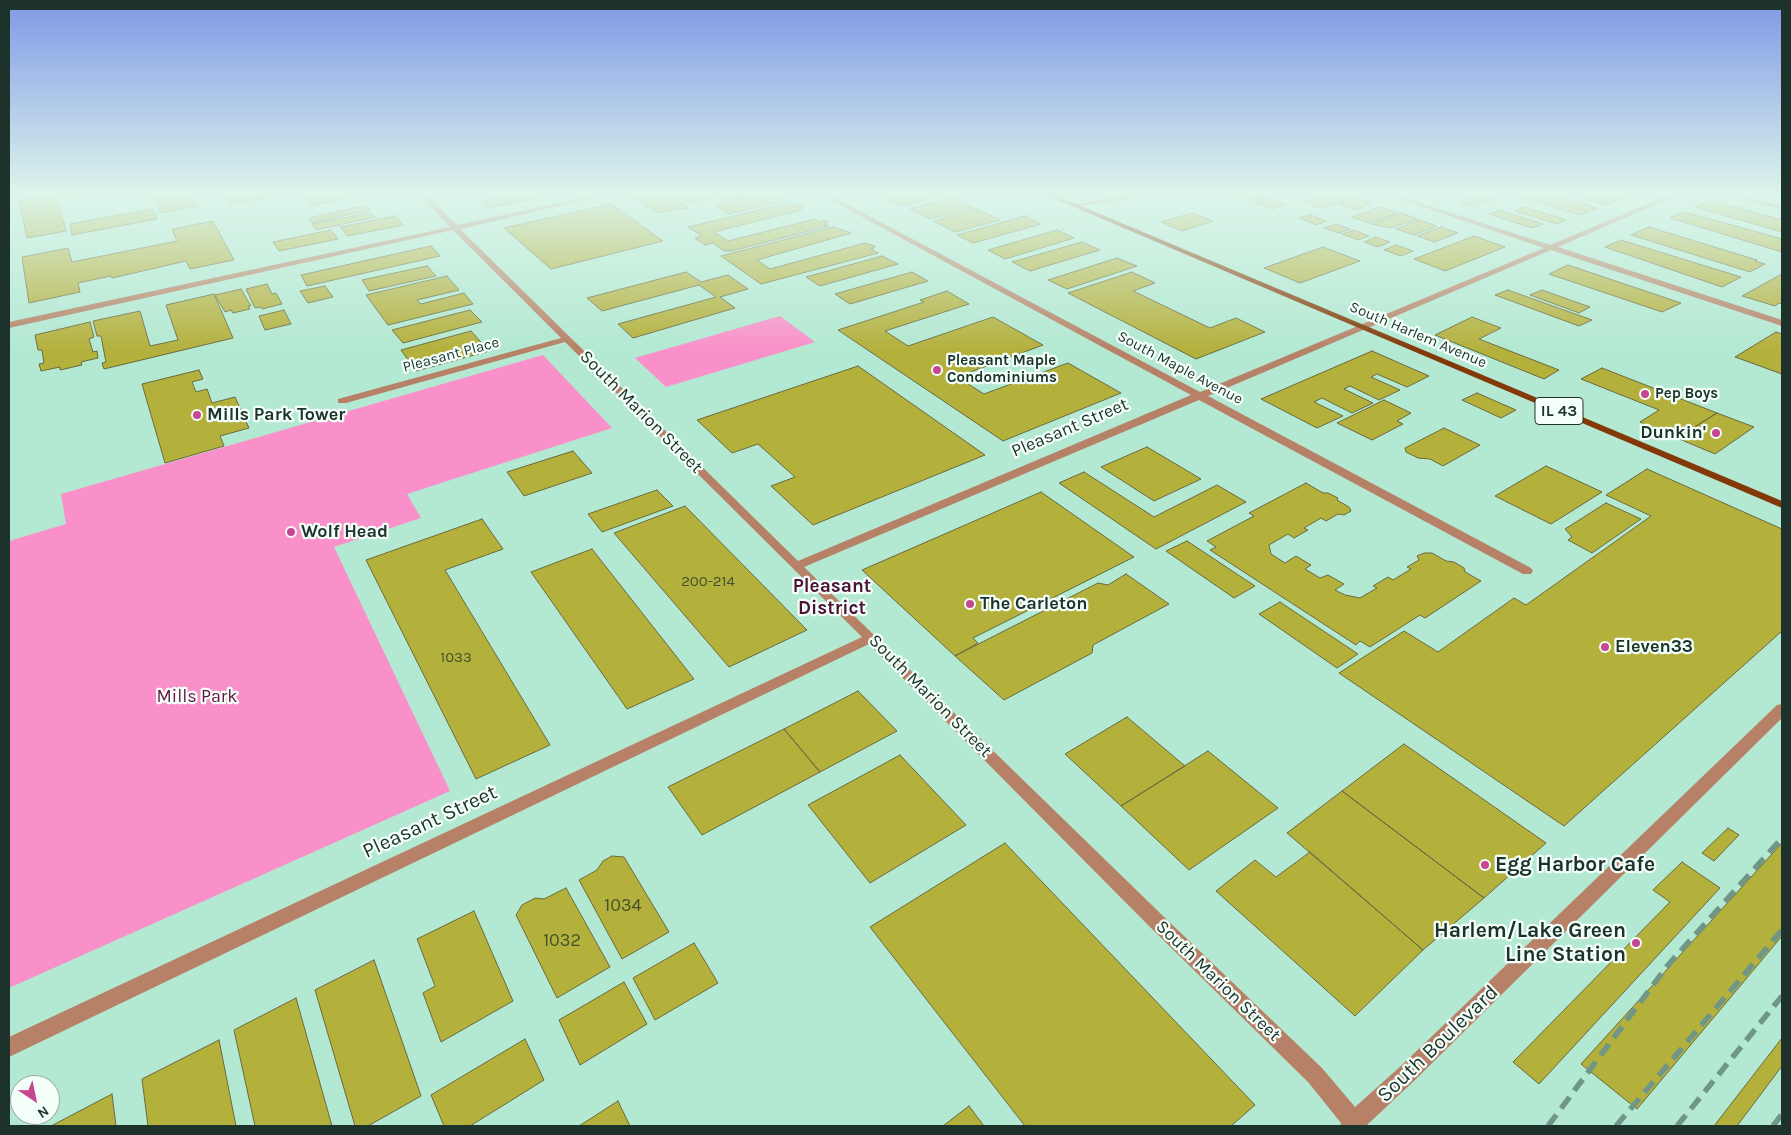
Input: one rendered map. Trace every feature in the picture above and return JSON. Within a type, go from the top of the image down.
[{"type":"main road","name":"South Harlem Avenue","points":[[1168,245],[1782,505]]},
{"type":"street","points":[[9,325],[374,245]]},
{"type":"street","name":"South Marion Street","points":[[474,245],[1148,914],[1315,1075],[1354,1126]]},
{"type":"street","name":"South Maple Avenue","points":[[918,245],[1527,571]]},
{"type":"street","points":[[1544,245],[1782,323]]},
{"type":"street","name":"Pleasant Street","points":[[796,566],[1555,245]]},
{"type":"street","name":"Pleasant Place","points":[[342,401],[567,339]]},
{"type":"street","name":"Pleasant Street","points":[[9,1047],[871,638]]},
{"type":"street","name":"South Boulevard","points":[[1354,1126],[1782,710]]},
{"type":"green space","points":[[780,316],[815,342],[666,387],[635,358]]},
{"type":"green space","name":"Mills Park","points":[[543,355],[612,428],[407,494],[421,518],[334,547],[450,791],[9,988],[9,541],[66,524],[61,494]]},
{"type":"building","points":[[157,245],[226,245],[234,260],[190,269],[186,261],[112,278],[111,276],[78,283],[80,292],[29,303],[22,257],[68,248],[72,262]]},
{"type":"building","points":[[275,245],[309,245],[279,251]]},
{"type":"building","points":[[523,245],[647,245],[551,269]]},
{"type":"building","points":[[716,245],[755,245],[731,251],[724,251]]},
{"type":"building","points":[[764,245],[809,245],[757,260],[770,269],[858,245],[875,246],[871,249],[878,253],[761,284],[721,256]]},
{"type":"building","points":[[1005,245],[1051,245],[1005,259],[988,250]]},
{"type":"building","points":[[1072,245],[1089,245],[1100,250],[1030,271],[1012,262]]},
{"type":"building","points":[[1396,245],[1413,251],[1401,256],[1384,250]]},
{"type":"building","points":[[1451,245],[1499,245],[1505,247],[1445,271],[1414,259]]},
{"type":"building","points":[[1610,245],[1637,245],[1741,277],[1722,287],[1605,247]]},
{"type":"building","points":[[1663,245],[1708,245],[1765,264],[1750,272]]},
{"type":"building","points":[[1759,245],[1782,245],[1782,252]]},
{"type":"building","points":[[431,246],[440,256],[307,286],[301,275]]},
{"type":"building","points":[[1323,247],[1360,261],[1300,283],[1264,268]]},
{"type":"building","points":[[882,256],[898,264],[820,286],[806,277]]},
{"type":"building","points":[[1117,258],[1137,266],[1067,289],[1048,280]]},
{"type":"building","points":[[1568,265],[1681,303],[1662,312],[1549,274]]},
{"type":"building","points":[[427,266],[436,276],[369,291],[362,280]]},
{"type":"building","points":[[686,272],[701,282],[728,275],[748,289],[720,297],[735,308],[633,338],[618,324],[716,297],[699,285],[602,311],[587,298]]},
{"type":"building","points":[[912,272],[928,281],[850,304],[835,294]]},
{"type":"building","points":[[1132,272],[1155,283],[1133,291],[1210,328],[1236,318],[1265,332],[1196,359],[1068,293]]},
{"type":"building","points":[[1782,274],[1782,304],[1779,303],[1775,306],[1742,296]]},
{"type":"building","points":[[447,276],[459,290],[417,300],[421,304],[464,293],[473,304],[388,325],[366,295]]},
{"type":"building","points":[[267,284],[272,294],[276,293],[282,304],[262,309],[261,307],[255,308],[246,289]]},
{"type":"building","points":[[325,286],[333,297],[308,303],[300,291]]},
{"type":"building","points":[[241,289],[251,306],[248,306],[250,309],[233,313],[231,310],[225,312],[215,295]]},
{"type":"building","points":[[1508,290],[1592,320],[1579,326],[1495,295]]},
{"type":"building","points":[[1542,290],[1590,307],[1579,313],[1530,295]]},
{"type":"building","name":"Pleasant Maple Condominiums","points":[[947,291],[969,304],[885,331],[908,346],[993,317],[1043,345],[957,377],[984,394],[1068,363],[1121,393],[1003,441],[838,330],[924,302],[920,300]]},
{"type":"building","points":[[214,294],[233,338],[104,369],[102,363],[106,362],[101,336],[97,336],[93,321],[140,311],[150,346],[178,340],[166,305]]},
{"type":"building","points":[[284,310],[291,324],[265,330],[259,316]]},
{"type":"building","points":[[470,310],[482,322],[403,343],[392,330]]},
{"type":"building","points":[[1472,317],[1501,328],[1479,339],[1559,370],[1544,379],[1435,335]]},
{"type":"building","points":[[90,322],[94,337],[89,339],[93,352],[97,351],[98,358],[81,362],[82,365],[60,370],[60,367],[41,371],[39,364],[44,363],[42,350],[38,350],[35,335]]},
{"type":"building","points":[[471,331],[489,351],[416,371],[401,350]]},
{"type":"building","points":[[1776,332],[1782,334],[1782,374],[1735,357]]},
{"type":"building","points":[[1372,351],[1429,376],[1407,387],[1377,374],[1371,377],[1400,390],[1379,400],[1350,386],[1344,389],[1373,403],[1352,413],[1322,398],[1314,402],[1343,416],[1317,428],[1261,399]]},
{"type":"building","points":[[858,366],[985,455],[813,525],[771,486],[795,477],[758,444],[732,453],[697,420]]},
{"type":"building","name":"Pep Boys","points":[[1602,368],[1717,413],[1677,438],[1640,422],[1659,410],[1581,379]]},
{"type":"building","name":"Mills Park Tower","points":[[199,370],[203,379],[192,382],[196,392],[207,389],[212,403],[235,397],[249,428],[220,436],[224,446],[165,463],[142,384]]},
{"type":"building","points":[[1477,393],[1516,410],[1501,418],[1462,400]]},
{"type":"building","points":[[1384,400],[1411,413],[1397,421],[1403,424],[1372,440],[1337,423]]},
{"type":"building","name":"Dunkin'","points":[[1717,413],[1754,427],[1715,454],[1677,438]]},
{"type":"building","points":[[1444,428],[1480,445],[1443,466],[1430,459],[1418,458],[1406,452],[1405,448]]},
{"type":"building","points":[[1147,447],[1201,479],[1154,501],[1101,467]]},
{"type":"building","points":[[573,451],[592,473],[524,496],[507,472]]},
{"type":"building","points":[[1546,466],[1602,492],[1551,524],[1495,496]]},
{"type":"building","name":"Eleven33","points":[[1647,469],[1782,529],[1782,631],[1564,826],[1339,673],[1404,631],[1438,652],[1514,598],[1526,605],[1651,516],[1606,495]]},
{"type":"building","points":[[1084,472],[1154,517],[1217,485],[1246,502],[1156,549],[1059,483]]},
{"type":"building","points":[[1306,483],[1323,493],[1328,493],[1338,498],[1337,500],[1349,507],[1351,511],[1344,515],[1338,514],[1326,521],[1321,518],[1304,528],[1308,530],[1294,538],[1288,534],[1269,545],[1271,554],[1285,563],[1296,556],[1311,565],[1305,569],[1320,578],[1328,575],[1344,584],[1335,590],[1345,595],[1360,598],[1377,588],[1373,586],[1388,577],[1393,580],[1411,569],[1407,567],[1419,560],[1417,556],[1424,553],[1432,553],[1446,561],[1454,562],[1464,568],[1465,572],[1481,581],[1425,618],[1420,615],[1370,647],[1360,641],[1356,645],[1210,550],[1216,547],[1207,541],[1254,516],[1249,513]]},
{"type":"building","points":[[657,490],[673,506],[602,532],[588,514]]},
{"type":"building","name":"The Carleton","points":[[1041,492],[1134,557],[973,638],[978,643],[955,656],[862,570]]},
{"type":"building","points":[[1606,503],[1641,519],[1592,553],[1568,540],[1572,537],[1565,529]]},
{"type":"building","points":[[685,506],[807,630],[729,667],[614,533]]},
{"type":"building","points":[[482,519],[503,549],[445,570],[550,745],[476,779],[366,560]]},
{"type":"building","points":[[1187,541],[1255,586],[1234,598],[1166,551]]},
{"type":"building","points":[[592,549],[694,679],[627,709],[531,572]]},
{"type":"building","points":[[1126,574],[1169,604],[1093,645],[1092,653],[1004,700],[955,656],[1098,583],[1108,585]]},
{"type":"building","points":[[1280,602],[1358,654],[1337,668],[1259,614]]},
{"type":"building","points":[[858,691],[897,731],[820,772],[784,729]]},
{"type":"building","points":[[1127,717],[1185,766],[1121,806],[1065,754]]},
{"type":"building","points":[[784,729],[820,772],[702,835],[668,787]]},
{"type":"building","points":[[1404,744],[1546,843],[1484,898],[1342,791]]},
{"type":"building","points":[[1208,751],[1278,808],[1189,870],[1121,806]]},
{"type":"building","points":[[900,755],[966,825],[870,883],[808,805]]},
{"type":"building","points":[[1342,791],[1484,898],[1423,950],[1287,833]]},
{"type":"building","points":[[1728,828],[1739,835],[1714,861],[1702,853]]},
{"type":"building","points":[[1005,843],[1255,1105],[1231,1126],[1025,1126],[870,927]]},
{"type":"building","points":[[1782,843],[1782,936],[1637,1109],[1581,1064]]},
{"type":"building","points":[[1310,852],[1423,950],[1355,1016],[1216,891],[1255,860],[1276,877]]},
{"type":"building","points":[[612,856],[624,857],[669,932],[622,959],[579,880],[597,870],[603,861]]},
{"type":"building","points":[[1682,862],[1720,888],[1539,1084],[1513,1062],[1670,902],[1653,890]]},
{"type":"building","points":[[566,888],[610,967],[557,998],[516,915],[522,905],[535,898],[544,899]]},
{"type":"building","points":[[474,911],[513,1001],[441,1042],[423,993],[435,986],[417,939]]},
{"type":"building","points":[[694,943],[718,983],[655,1020],[633,978]]},
{"type":"building","points":[[374,960],[421,1096],[368,1126],[355,1126],[315,990]]},
{"type":"building","points":[[624,982],[647,1024],[580,1065],[559,1020]]},
{"type":"building","points":[[296,998],[332,1126],[255,1126],[234,1030]]},
{"type":"building","points":[[1782,1038],[1782,1066],[1737,1126],[1714,1126]]},
{"type":"building","points":[[525,1039],[544,1080],[470,1126],[444,1126],[431,1095]]},
{"type":"building","points":[[219,1040],[236,1126],[148,1126],[142,1079]]},
{"type":"building","points":[[112,1094],[116,1126],[51,1126],[60,1125],[60,1121]]},
{"type":"building","points":[[618,1101],[630,1126],[579,1126]]},
{"type":"building","points":[[969,1106],[984,1126],[943,1126]]},
{"type":"railway","points":[[1548,1126],[1668,965],[1782,838]]},
{"type":"railway","points":[[1616,1126],[1782,930]]},
{"type":"railway","points":[[1677,1126],[1782,996]]},
{"type":"railway","points":[[1773,1126],[1782,1114]]},
{"type":"place","name":"Pleasant Maple Condominiums","points":[[937,370]]},
{"type":"place","name":"Pep Boys","points":[[1645,394]]},
{"type":"place","name":"Mills Park Tower","points":[[197,415]]},
{"type":"place","name":"Dunkin'","points":[[1716,433]]},
{"type":"place","name":"Wolf Head","points":[[291,532]]},
{"type":"place","name":"The Carleton","points":[[970,604]]},
{"type":"place","name":"Eleven33","points":[[1605,647]]},
{"type":"place","name":"Egg Harbor Cafe","points":[[1485,865]]},
{"type":"place","name":"Harlem/Lake Green Line Station","points":[[1636,943]]},
{"type":"district","name":"Pleasant District","points":[[832,598]]}]
